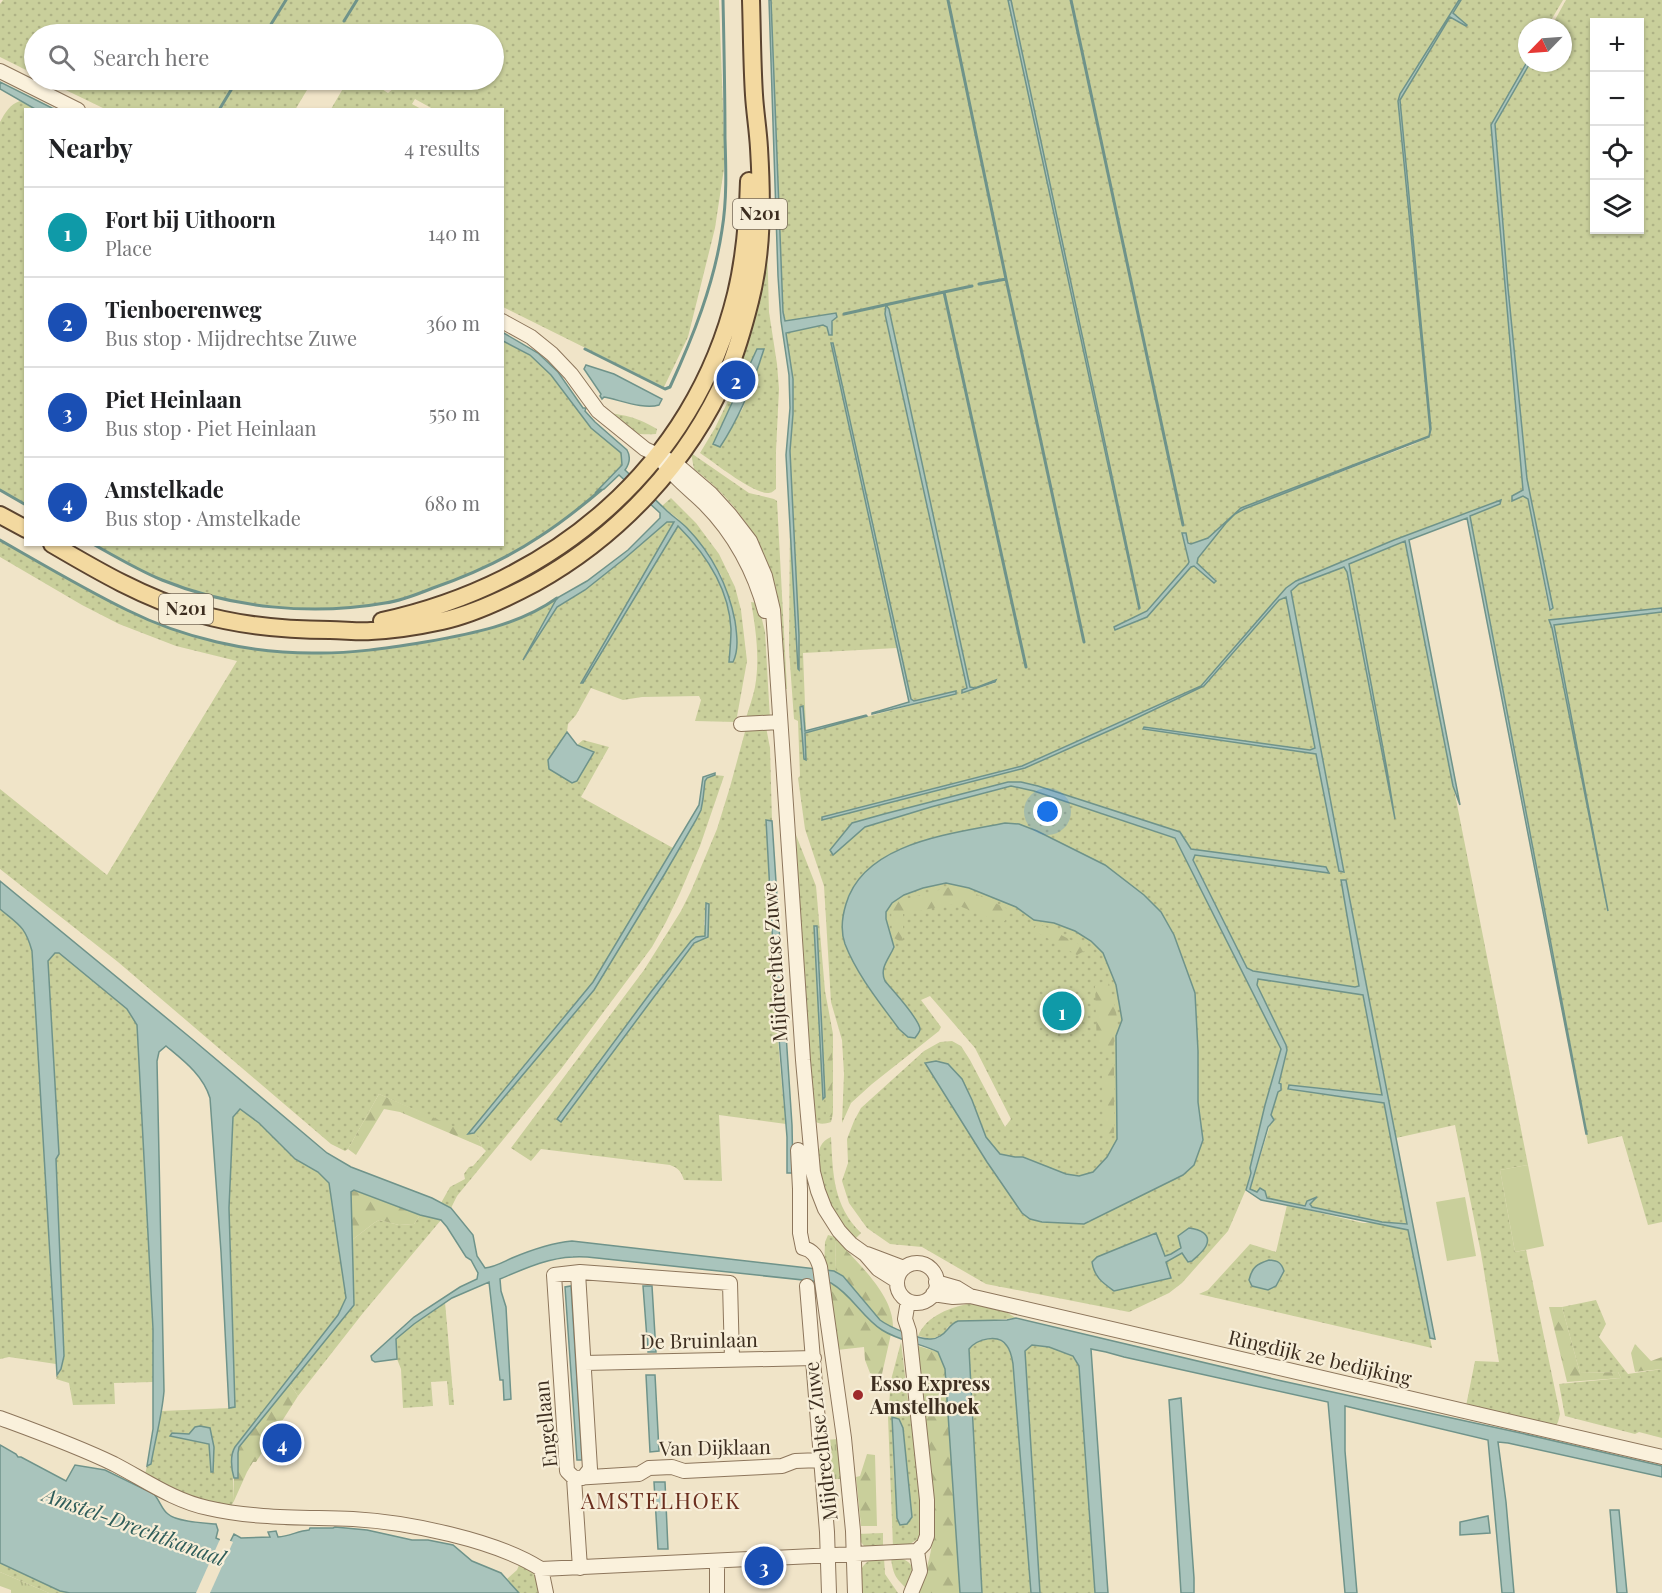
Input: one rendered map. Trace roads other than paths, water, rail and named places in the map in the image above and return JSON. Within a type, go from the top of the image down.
[{"type":"main road","name":"N201","points":[[56,546],[141,593],[195,613],[252,626],[298,630],[370,631],[441,621],[478,610],[522,590],[565,566],[603,537],[647,496],[672,467],[708,413],[727,374],[751,299],[759,255],[760,222],[759,147],[754,97],[751,0]]},
{"type":"main road","name":"N201","points":[[333,630],[387,620],[439,606],[503,580],[545,556],[580,532],[634,484],[658,455],[680,425],[707,376],[718,350],[735,295],[747,229],[754,97]]},
{"type":"main road","points":[[0,514],[24,528]]},
{"type":"street","points":[[0,71],[24,83]]},
{"type":"street","points":[[38,90],[74,108]]},
{"type":"street","points":[[504,322],[526,333],[542,345],[571,374],[598,411],[645,449],[658,455]]},
{"type":"street","name":"Mijdrechtse Zuwe","points":[[658,455],[710,493],[730,515],[750,541],[765,576],[773,610],[802,1048],[813,1172],[818,1191],[832,1220],[845,1238],[865,1254],[900,1274]]},
{"type":"street","points":[[741,724],[780,722]]},
{"type":"street","name":"Mijdrechtse Zuwe","points":[[798,1150],[800,1233],[803,1248],[814,1254],[820,1267],[844,1438],[855,1593]]},
{"type":"street","points":[[910,1264],[924,1265],[935,1275],[935,1288],[924,1301],[913,1302],[899,1292],[900,1274],[910,1264]]},
{"type":"street","points":[[578,1273],[730,1283],[732,1359]]},
{"type":"street","name":"Engellaan","points":[[578,1273],[590,1469],[579,1478],[567,1471],[554,1275],[578,1273]]},
{"type":"street","name":"Mijdrechtse Zuwe","points":[[807,1286],[814,1358],[829,1593]]},
{"type":"street","name":"Ringdijk 2e bedijking","points":[[935,1288],[953,1297],[970,1296],[1662,1457]]},
{"type":"street","points":[[0,1418],[113,1464],[178,1499],[194,1505],[238,1515],[356,1519],[413,1527],[456,1536],[493,1548],[528,1561],[541,1569],[917,1551],[924,1544],[927,1536],[927,1500],[910,1346],[909,1331],[915,1322],[913,1302]]},
{"type":"street","name":"De Bruinlaan","points":[[584,1363],[814,1358]]},
{"type":"street","name":"Van Dijklaan","points":[[579,1478],[639,1474],[649,1468],[672,1467],[684,1471],[782,1466],[795,1461],[821,1460]]},
{"type":"street","name":"Engellaan","points":[[579,1478],[580,1568]]},
{"type":"street","points":[[911,1593],[920,1571],[917,1551]]},
{"type":"street","points":[[717,1561],[717,1593]]},
{"type":"street","points":[[541,1569],[546,1593]]},
{"type":"water","points":[[769,0],[771,0],[783,312],[785,321],[836,313],[837,317],[832,321],[832,335],[829,335],[827,327],[823,325],[786,333],[793,379],[790,451],[799,670],[786,455],[790,408],[789,375],[781,321],[778,276]]},
{"type":"water","points":[[1008,0],[1011,0],[1139,609]]},
{"type":"water","points":[[1461,0],[1453,13],[1467,25],[1450,17],[1400,100],[1431,429],[1429,437],[1235,514],[1198,558],[1197,563],[1216,581],[1214,583],[1194,566],[1191,567],[1147,617],[1115,630],[1114,627],[1147,611],[1188,564],[1182,533],[1186,533],[1188,543],[1191,544],[1208,538],[1241,508],[1429,436],[1398,101],[1400,94]]},
{"type":"water","points":[[1521,72],[1525,72],[1495,124],[1527,479],[1553,608],[1550,610],[1528,499],[1523,496],[1512,501],[1512,496],[1523,490],[1491,125]]},
{"type":"water","points":[[0,82],[53,108],[33,108],[0,89]]},
{"type":"water","points":[[886,305],[889,309],[970,687],[975,688],[996,680],[962,693],[962,690],[967,688],[885,314]]},
{"type":"water","points":[[504,333],[538,353],[558,372],[583,408],[586,408],[585,411],[627,450],[629,460],[625,470],[687,528],[704,548],[718,571],[732,608],[737,642],[733,662],[729,662],[731,629],[726,600],[706,560],[678,526],[581,683],[674,522],[667,522],[585,590],[557,607],[523,660],[557,598],[587,581],[628,550],[660,518],[660,513],[619,475],[604,489],[595,493],[622,465],[621,453],[591,428],[551,375],[530,355],[504,342]]},
{"type":"water","points":[[831,343],[833,343],[911,699],[914,701],[956,691],[956,694],[872,714],[909,702]]},
{"type":"water","points":[[757,349],[764,349],[755,375],[740,412],[720,447],[713,444]]},
{"type":"water","points":[[586,365],[614,374],[662,399],[659,405],[646,406],[604,397],[602,399],[584,369]]},
{"type":"water","points":[[1501,500],[1500,504],[1470,516],[1587,1134],[1467,518],[1409,540],[1460,805],[1453,786],[1405,541],[1349,564],[1395,819],[1347,572],[1344,567],[1299,584],[1291,591],[1344,872],[1339,871],[1316,754],[1143,729],[1144,727],[1310,750],[1315,748],[1286,597],[1279,600],[1204,686],[1025,768],[822,820],[822,817],[1022,766],[1201,686],[1286,588],[1296,581],[1394,540]]},
{"type":"water","points":[[1662,608],[1662,612],[1554,625],[1608,911],[1549,620]]},
{"type":"water","points":[[803,706],[805,731],[867,716],[805,733],[806,760],[804,759],[800,707]]},
{"type":"water","points":[[567,732],[577,745],[594,752],[577,781],[572,783],[549,769],[548,760]]},
{"type":"water","points":[[715,773],[705,781],[701,810],[696,820],[594,990],[474,1133],[468,1134],[593,982],[699,805],[703,777]]},
{"type":"water","points":[[1008,782],[1021,782],[1180,832],[1191,849],[1326,867],[1329,873],[1195,855],[1193,860],[1247,968],[1253,971],[1355,987],[1359,986],[1341,880],[1346,880],[1435,1339],[1430,1338],[1408,1230],[1261,1200],[1246,1190],[1265,1105],[1281,1049],[1175,838],[1034,791],[1011,786],[865,827],[833,855],[830,850],[852,823]],"holes":[[[1258,979],[1363,995],[1382,1095],[1289,1085],[1288,1089],[1384,1103],[1407,1224],[1382,1222],[1312,1207],[1310,1204],[1317,1197],[1307,1201],[1305,1206],[1267,1198],[1265,1191],[1260,1188],[1257,1192],[1250,1189],[1268,1127],[1274,1120],[1271,1115],[1278,1092],[1281,1090],[1279,1083],[1287,1050],[1257,985]]]},
{"type":"water","points":[[766,820],[772,821],[792,1125],[793,1173],[787,1173],[787,1137],[776,1001]]},
{"type":"water","points":[[1005,823],[1019,824],[1037,831],[1105,865],[1144,895],[1161,912],[1174,935],[1195,993],[1198,1102],[1203,1140],[1194,1165],[1183,1175],[1084,1224],[1042,1222],[1030,1219],[1022,1213],[925,1063],[936,1061],[948,1064],[962,1079],[986,1137],[1000,1154],[1023,1157],[1066,1174],[1079,1176],[1093,1172],[1107,1157],[1117,1139],[1116,1036],[1122,1020],[1116,985],[1103,953],[1091,941],[1075,931],[1054,923],[1034,920],[1016,907],[969,888],[946,883],[904,895],[892,903],[886,912],[894,947],[885,964],[883,976],[918,1024],[920,1030],[915,1038],[908,1037],[899,1029],[862,978],[842,934],[843,914],[856,883],[871,867],[890,854],[936,837]]},
{"type":"water","points":[[0,881],[327,1153],[351,1167],[432,1198],[451,1208],[473,1235],[477,1256],[485,1268],[542,1247],[572,1241],[834,1271],[843,1276],[880,1320],[920,1337],[931,1339],[938,1337],[958,1321],[1016,1318],[1282,1381],[1662,1466],[1662,1477],[1498,1442],[1514,1593],[1502,1593],[1488,1440],[1345,1406],[1345,1451],[1357,1593],[1345,1593],[1328,1402],[1091,1349],[1108,1593],[1095,1593],[1079,1366],[1073,1356],[1049,1347],[1032,1345],[1025,1351],[1040,1593],[1031,1593],[1013,1362],[1003,1342],[988,1339],[977,1342],[969,1349],[982,1593],[960,1593],[945,1369],[938,1352],[882,1330],[831,1283],[588,1257],[563,1258],[536,1265],[500,1279],[506,1307],[511,1399],[504,1400],[489,1282],[452,1298],[396,1339],[397,1359],[375,1362],[372,1360],[371,1356],[414,1317],[460,1287],[477,1279],[478,1273],[441,1220],[420,1215],[354,1190],[351,1192],[354,1305],[239,1447],[238,1478],[234,1478],[232,1454],[235,1447],[338,1315],[346,1298],[329,1183],[318,1172],[295,1159],[259,1123],[240,1109],[233,1117],[229,1208],[235,1407],[229,1408],[210,1098],[198,1075],[166,1046],[159,1052],[157,1061],[164,1391],[151,1464],[147,1466],[153,1429],[153,1329],[137,1025],[127,1009],[59,953],[55,953],[48,961],[59,1154],[56,1159],[64,1356],[57,1375],[32,951],[24,931],[0,909]]},
{"type":"water","points":[[706,903],[709,904],[708,937],[694,943],[561,1122],[557,1119],[651,992],[691,941],[696,937],[705,936]]},
{"type":"water","points":[[814,926],[817,926],[825,1097],[823,1099]]},
{"type":"water","points":[[1189,1228],[1206,1235],[1206,1246],[1192,1261],[1188,1262],[1182,1253],[1166,1262],[1171,1278],[1114,1291],[1095,1272],[1092,1262],[1097,1257],[1156,1233],[1165,1256],[1171,1254],[1181,1248],[1178,1236]]},
{"type":"water","points":[[1269,1260],[1279,1262],[1284,1271],[1276,1286],[1268,1290],[1252,1286],[1249,1280],[1253,1269]]},
{"type":"water","points":[[571,1286],[582,1460],[577,1460],[565,1287]]},
{"type":"water","points":[[643,1286],[652,1286],[656,1352],[648,1352]]},
{"type":"water","points":[[646,1375],[655,1375],[659,1451],[650,1452]]},
{"type":"water","points":[[1181,1398],[1194,1593],[1181,1593],[1169,1400]]},
{"type":"water","points":[[892,1417],[899,1419],[903,1428],[912,1517],[907,1524],[900,1525],[897,1518]]},
{"type":"water","points":[[195,1427],[210,1428],[214,1447],[213,1472],[211,1472],[209,1444],[170,1436],[172,1433],[189,1434]]},
{"type":"water","name":"Amstel-Drechtkanaal","points":[[0,1445],[18,1457],[66,1481],[75,1465],[105,1470],[154,1494],[164,1510],[172,1517],[191,1522],[216,1524],[218,1530],[216,1538],[229,1544],[234,1534],[241,1538],[270,1537],[268,1532],[276,1531],[278,1537],[310,1528],[335,1527],[367,1530],[412,1540],[428,1540],[453,1545],[472,1561],[501,1573],[519,1593],[70,1593],[60,1591],[0,1563]]},
{"type":"water","points":[[654,1482],[665,1482],[668,1549],[658,1549]]},
{"type":"water","points":[[1610,1510],[1619,1510],[1627,1593],[1617,1593]]},
{"type":"water","points":[[1488,1516],[1490,1533],[1460,1535],[1460,1522]]},
{"type":"waterway","points":[[271,24],[286,0]]},
{"type":"waterway","points":[[344,21],[357,0]]},
{"type":"waterway","points":[[585,349],[665,389],[670,387],[687,349],[714,270],[725,207],[723,0]]},
{"type":"waterway","points":[[948,0],[1006,279]]},
{"type":"waterway","points":[[1071,0],[1183,525]]},
{"type":"waterway","points":[[220,108],[231,90]]},
{"type":"waterway","points":[[979,284],[1006,279],[1084,642]]},
{"type":"waterway","points":[[972,286],[944,292],[1026,667]]},
{"type":"waterway","points":[[844,314],[944,292]]},
{"type":"waterway","points":[[0,490],[24,504]]},
{"type":"waterway","points":[[97,546],[162,580],[216,597],[272,607],[301,609],[357,607],[403,599],[488,566],[547,532],[601,490]]},
{"type":"waterway","points":[[0,540],[95,594],[148,620],[217,642],[264,650],[340,653],[442,639],[511,622],[557,598]]},
{"type":"place","name":"Tienboerenweg","points":[[736,380]]},
{"type":"place","name":"Fort bij Uithoorn","points":[[1062,1011]]},
{"type":"place","name":"Esso Express Amstelhoek","points":[[858,1395]]},
{"type":"place","name":"Amstelkade","points":[[282,1443]]},
{"type":"place","name":"Piet Heinlaan","points":[[764,1566]]},
{"type":"district","name":"AMSTELHOEK","points":[[661,1501]]}]
